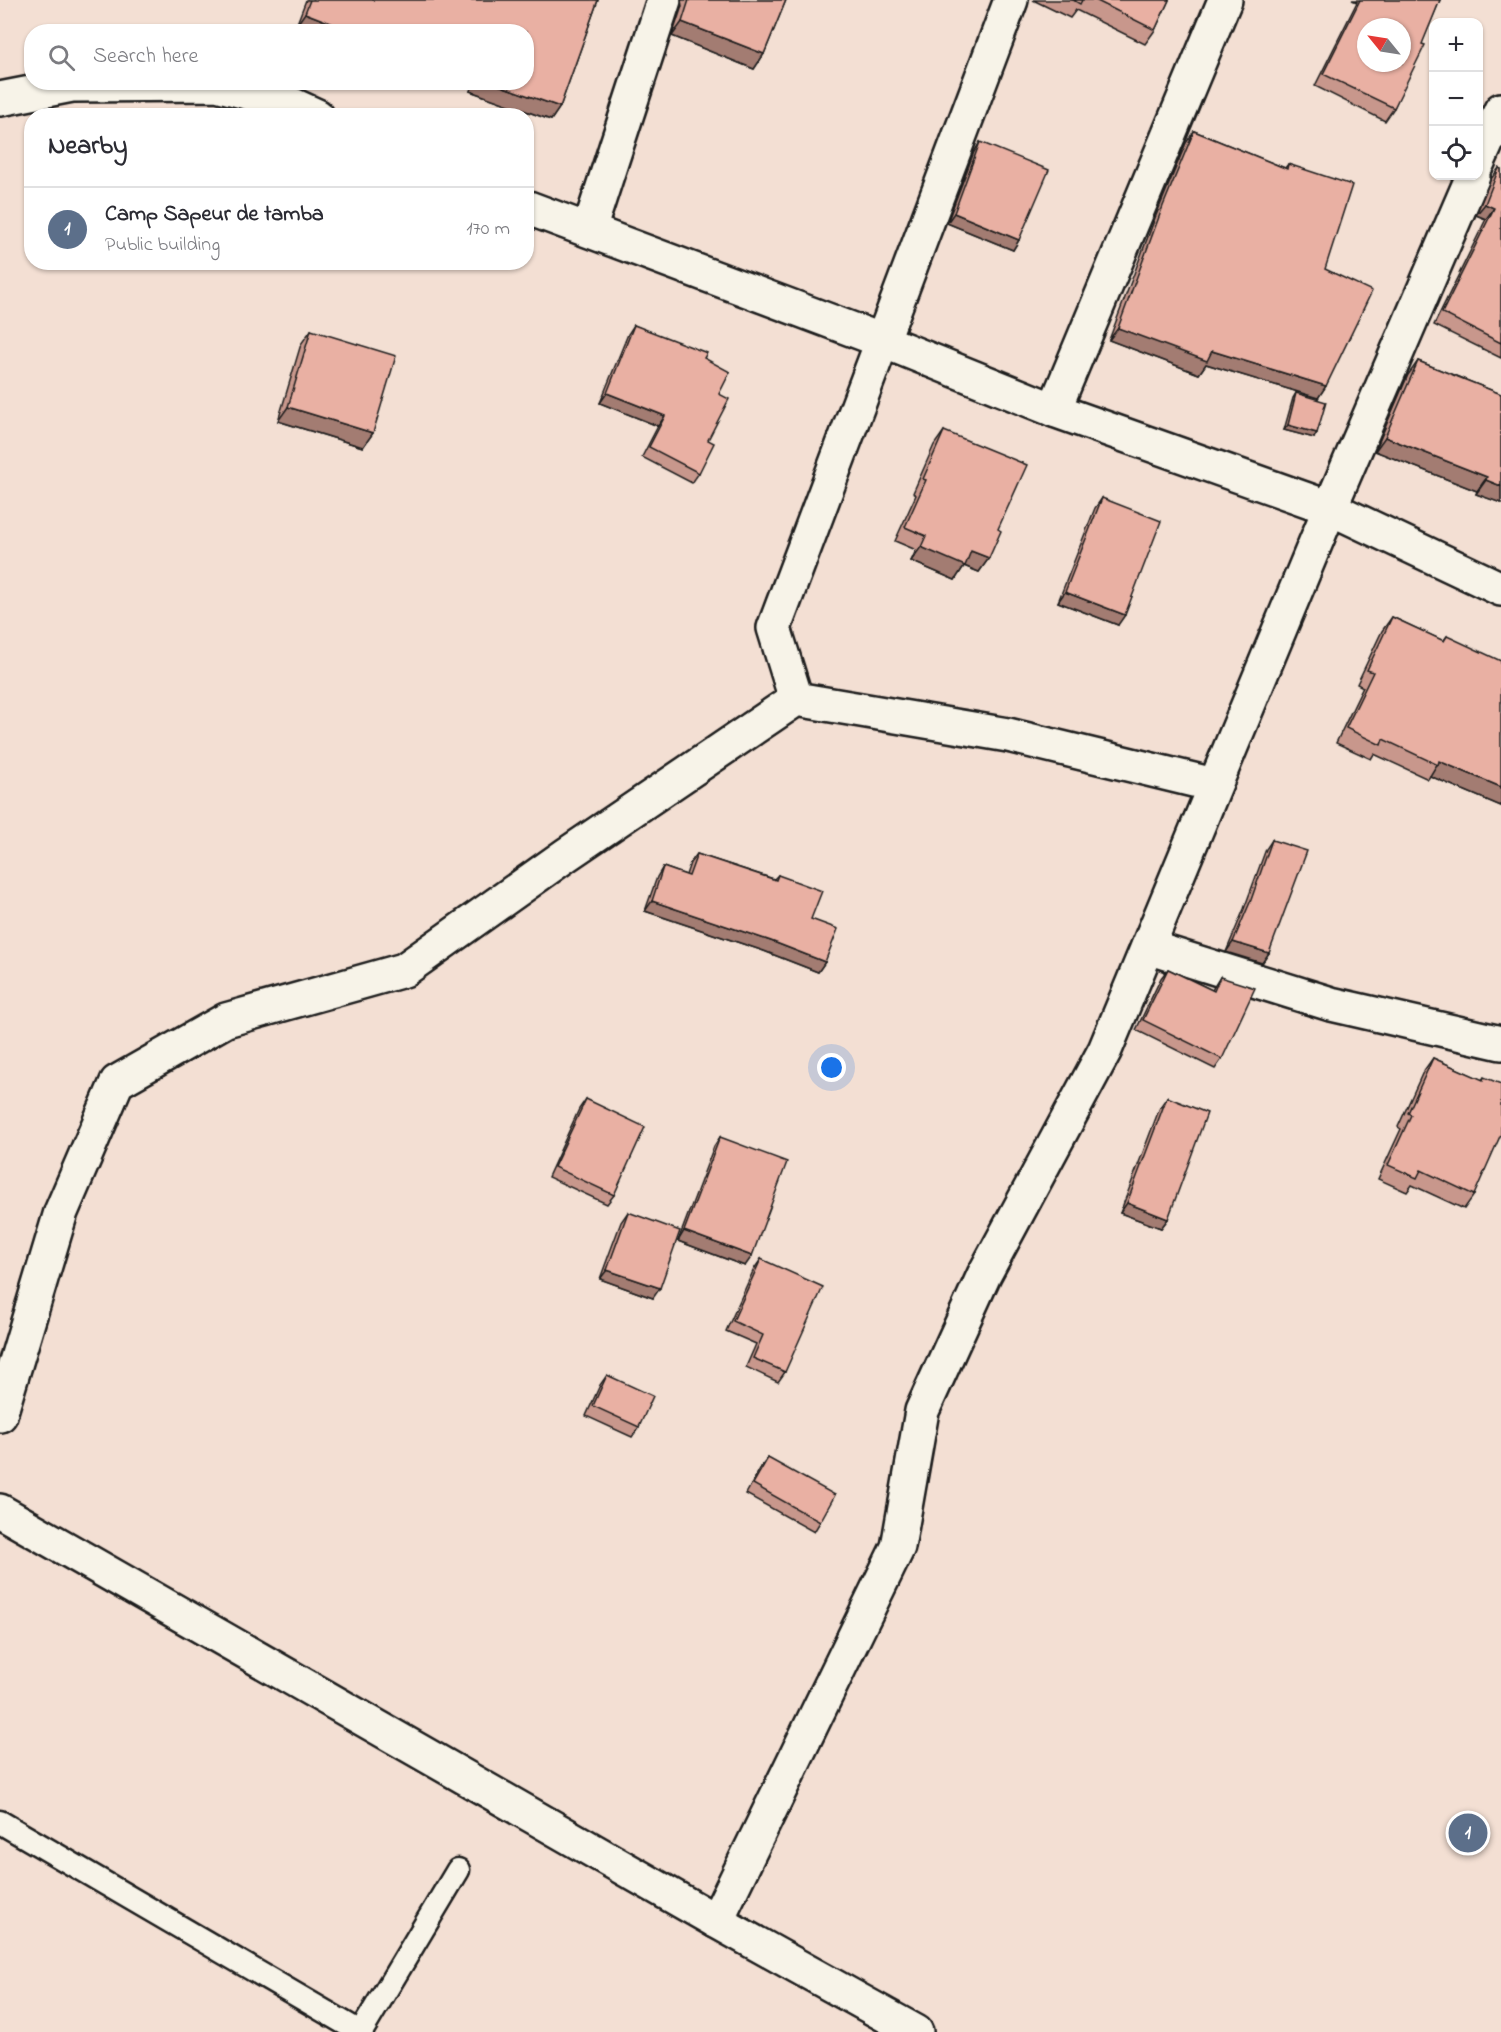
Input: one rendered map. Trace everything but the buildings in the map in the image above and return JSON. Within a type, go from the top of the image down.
[{"type":"street","points":[[590,230],[664,0]]},
{"type":"street","points":[[796,699],[774,628],[1011,0]]},
{"type":"street","points":[[1054,410],[1225,0]]},
{"type":"street","points":[[0,99],[46,90]]},
{"type":"street","points":[[239,90],[300,108]]},
{"type":"street","points":[[1483,153],[1501,110]]},
{"type":"street","points":[[716,1921],[898,1547],[922,1411],[984,1275],[1105,1050],[1330,508],[1471,180]]},
{"type":"street","points":[[534,210],[883,341],[1054,410],[1330,508],[1501,589]]},
{"type":"street","points":[[0,1415],[61,1212],[117,1082],[226,1020],[404,970],[566,855],[796,699],[1008,735],[1214,785]]},
{"type":"street","points":[[1148,947],[1331,1004],[1501,1043]]},
{"type":"street","points":[[0,1511],[716,1921],[916,2032]]},
{"type":"lane","points":[[0,1822],[360,2032],[458,1870]]},
{"type":"place","name":"Camp Sapeur de tamba","points":[[1468,1833]]}]
